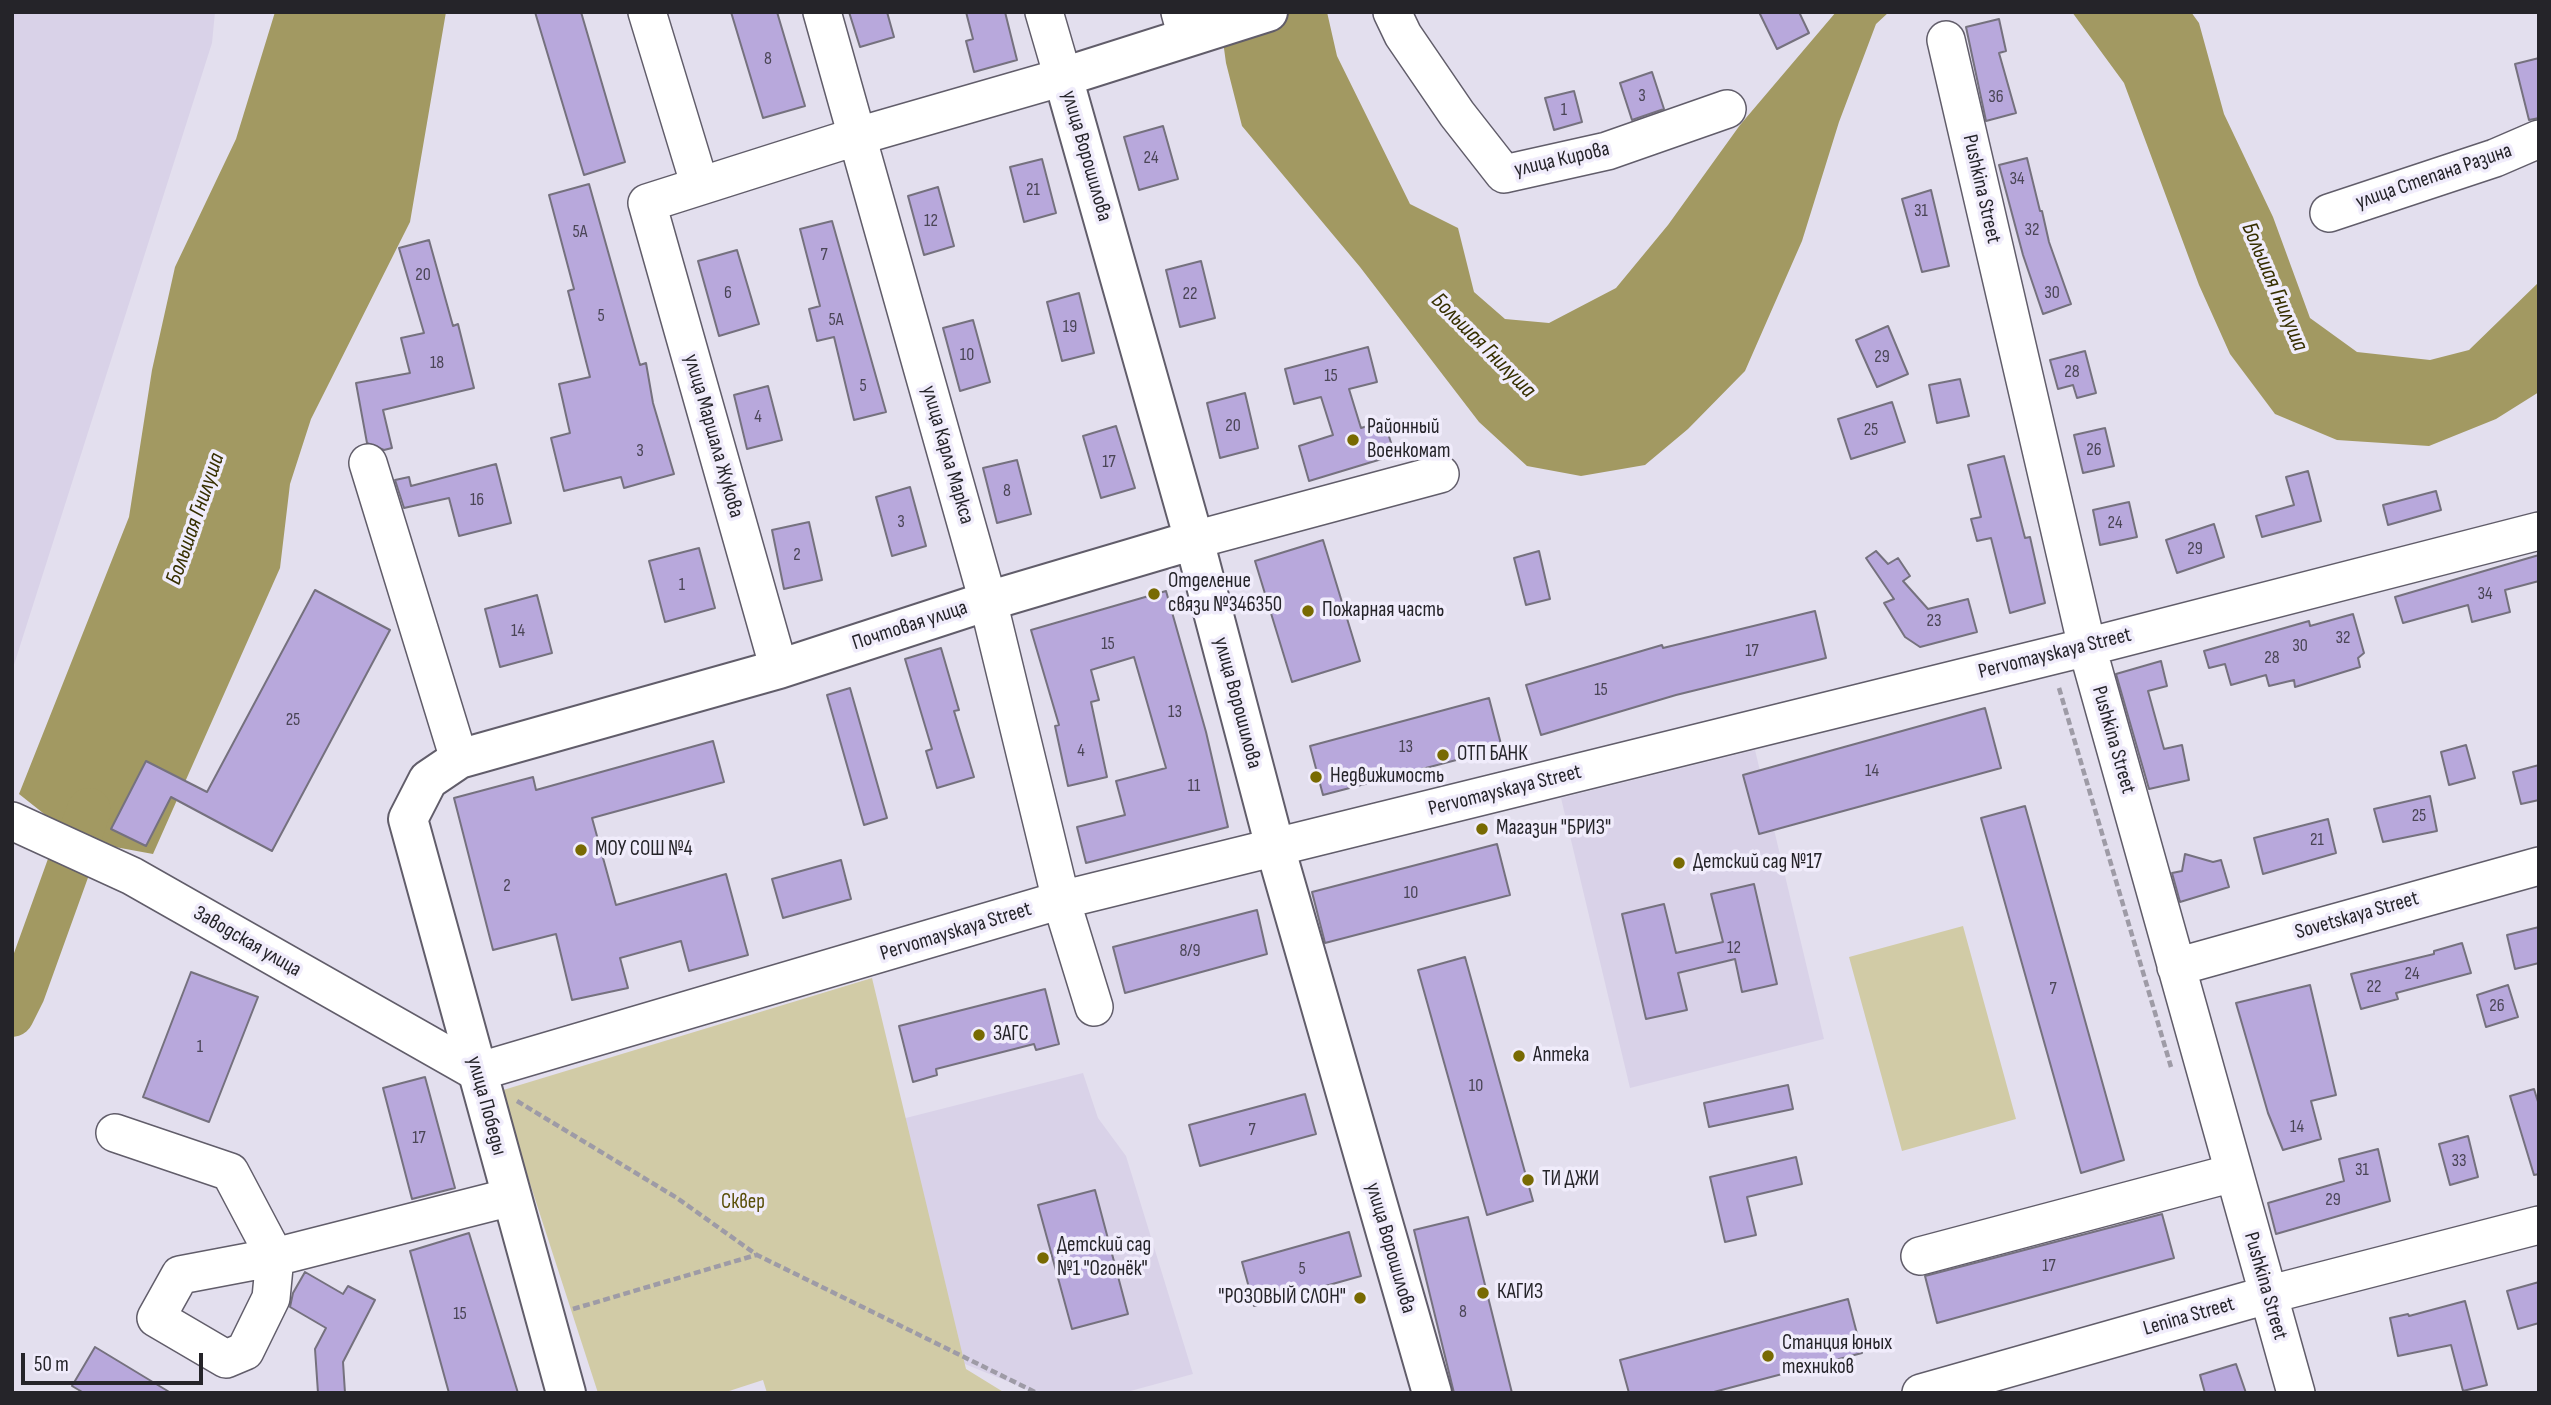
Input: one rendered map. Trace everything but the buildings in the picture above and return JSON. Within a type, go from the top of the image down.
[{"type":"main road","points":[[1063,77],[1193,26],[1268,12]]},
{"type":"main road","name":"улица Ворошилова","points":[[1063,77],[1194,540],[1276,847],[1432,1393]]},
{"type":"main road","name":"Почтовая улица","points":[[408,819],[428,780],[459,759],[779,669],[988,601],[1194,540]]},
{"type":"main road","name":"улица Победы","points":[[408,819],[566,1393]]},
{"type":"street","points":[[647,12],[700,186],[858,136],[1063,77]]},
{"type":"street","name":"улица Карла Маркса","points":[[822,12],[988,601],[1061,900],[1094,1007]]},
{"type":"street","name":"улица Ворошилова","points":[[1044,12],[1063,77]]},
{"type":"street","name":"улица Кирова","points":[[1392,12],[1403,35],[1457,114],[1504,174],[1606,151],[1727,110]]},
{"type":"street","name":"Pushkina Street","points":[[1946,40],[2087,647],[2296,1393]]},
{"type":"street","name":"улица Степана Разина","points":[[2329,213],[2494,158],[2539,139]]},
{"type":"street","name":"улица Маршала Жукова","points":[[700,186],[647,203],[779,669]]},
{"type":"street","points":[[368,463],[459,759]]},
{"type":"street","name":"Почтовая улица","points":[[1194,540],[1440,474]]},
{"type":"street","name":"Pervomayskaya Street","points":[[477,1072],[1061,900],[2087,647],[2539,531]]},
{"type":"street","name":"Заводская улица","points":[[26,827],[132,876],[477,1072]]},
{"type":"street","name":"Sovetskaya Street","points":[[2176,967],[2539,866]]},
{"type":"street","points":[[115,1133],[230,1172],[275,1257],[511,1197]]},
{"type":"street","points":[[1920,1256],[2233,1173]]},
{"type":"street","name":"Lenina Street","points":[[1921,1393],[2267,1295],[2539,1225]]},
{"type":"path","points":[[2059,688],[2173,1074]]},
{"type":"path","points":[[477,1072],[500,1091],[677,1198],[757,1255],[1037,1393]]},
{"type":"path","points":[[545,1317],[757,1255]]},
{"type":"shaded area","points":[[12,12],[215,12],[212,43],[12,671]]},
{"type":"shaded area","name":"Детский сад №17","points":[[1755,750],[1824,1039],[1630,1088],[1561,798]]},
{"type":"shaded area","name":"Детский сад №1 \"Огонёк\"","points":[[1083,1073],[1098,1118],[1126,1156],[1193,1374],[1123,1393],[1036,1393],[955,1360],[894,1121]]},
{"type":"green space","points":[[1963,926],[2016,1119],[1902,1151],[1849,957]]},
{"type":"green space","name":"Сквер","points":[[872,978],[966,1369],[1005,1393],[767,1393],[763,1380],[723,1393],[598,1393],[500,1091]]},
{"type":"water","points":[[275,12],[446,12],[410,222],[311,419],[290,484],[280,568],[153,854],[77,840],[19,794],[129,517],[152,370],[175,267],[236,139]]},
{"type":"water","points":[[1219,12],[1327,12],[1337,56],[1410,204],[1458,228],[1474,292],[1505,319],[1549,323],[1616,288],[1668,225],[1740,125],[1836,12],[1889,12],[1876,24],[1839,122],[1802,241],[1745,371],[1688,429],[1645,465],[1581,476],[1527,466],[1479,422],[1360,267],[1242,126],[1226,63]]},
{"type":"water","points":[[2072,12],[2191,12],[2199,23],[2224,114],[2273,217],[2310,318],[2357,352],[2430,360],[2469,350],[2539,282],[2539,392],[2496,419],[2429,446],[2337,440],[2275,414],[2230,354],[2199,285],[2124,83]]},
{"type":"waterway","name":"Большая Гнилуша","points":[[12,1015],[23,993],[89,810]]},
{"type":"place","name":"Районный Военкомат","points":[[1353,440]]},
{"type":"place","name":"Отделение связи №346350","points":[[1154,594]]},
{"type":"place","name":"Пожарная часть","points":[[1308,611]]},
{"type":"place","name":"ОТП БАНК","points":[[1443,755]]},
{"type":"place","name":"Недвижимость","points":[[1316,777]]},
{"type":"place","name":"Магазин \"БРИЗ\"","points":[[1482,829]]},
{"type":"place","name":"МОУ СОШ №4","points":[[581,850]]},
{"type":"place","name":"Детский сад №17","points":[[1679,863]]},
{"type":"place","name":"ЗАГС","points":[[979,1035]]},
{"type":"place","name":"Аптека","points":[[1519,1056]]},
{"type":"place","name":"ТИ ДЖИ","points":[[1528,1180]]},
{"type":"place","name":"Детский сад №1 \"Огонёк\"","points":[[1043,1258]]},
{"type":"place","name":"КАГИЗ","points":[[1483,1293]]},
{"type":"place","name":"\"РОЗОВЫЙ СЛОН\"","points":[[1360,1298]]},
{"type":"place","name":"Станция юных техников","points":[[1768,1356]]}]
